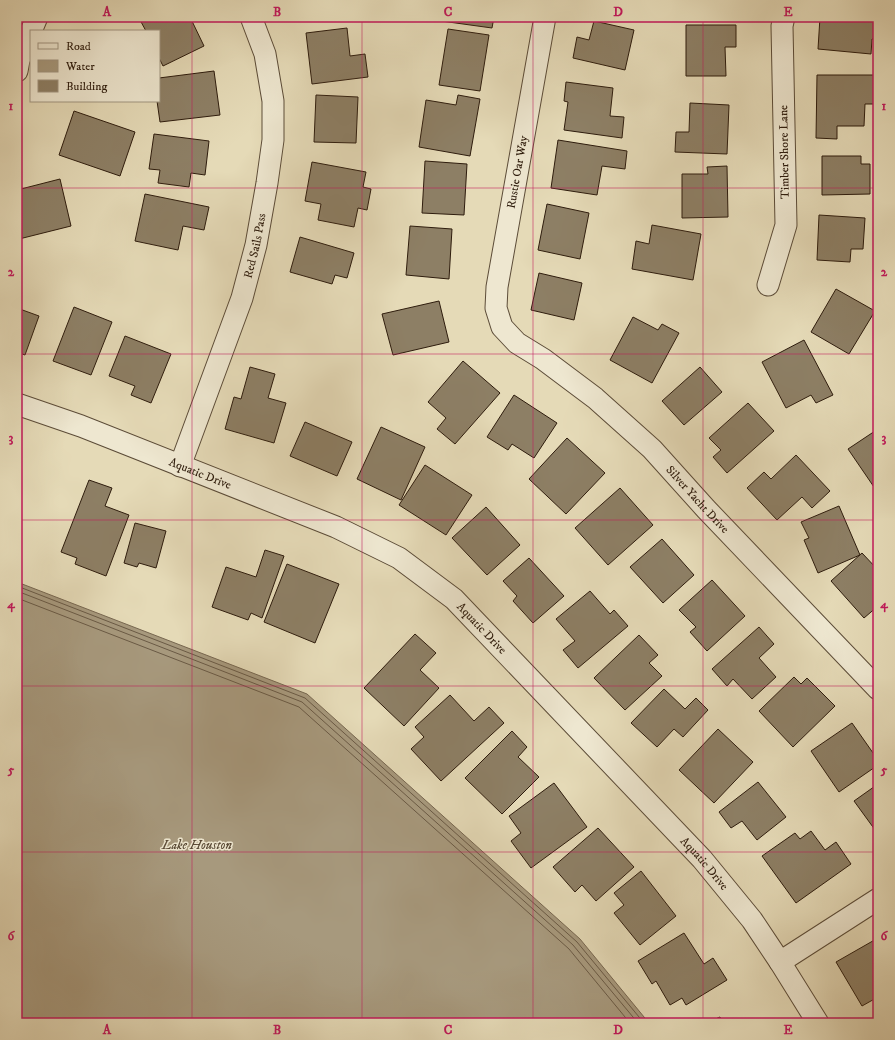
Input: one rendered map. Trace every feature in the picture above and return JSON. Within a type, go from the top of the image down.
[{"type":"street","points":[[32,30],[37,17]]},
{"type":"street","name":"Red Sails Pass","points":[[180,466],[242,298],[256,245],[267,182],[273,140],[273,101],[265,54],[251,17]]},
{"type":"street","name":"Rustie Oar Way","points":[[502,327],[496,308],[497,287],[545,17]]},
{"type":"street","name":"Timber Shore Lane","points":[[768,285],[786,225],[782,26],[784,17]]},
{"type":"street","points":[[17,71],[19,60],[30,34]]},
{"type":"street","name":"Silver Yacht Drive","points":[[502,327],[517,342],[543,359],[595,398],[652,449],[706,509],[878,689]]},
{"type":"street","name":"Aquatic Drive","points":[[17,404],[81,426],[336,527],[399,558],[454,599],[702,859],[752,920],[818,1023]]},
{"type":"street","points":[[780,962],[878,899]]},
{"type":"water","name":"Lake Houston","points":[[17,582],[307,694],[580,939],[649,1023],[17,1023]]},
{"type":"building","points":[[145,17],[190,17],[204,46],[163,66],[160,60],[160,30],[145,30],[140,20]]},
{"type":"building","points":[[434,17],[494,17],[492,28],[434,20]]},
{"type":"building","points":[[820,17],[878,17],[878,39],[872,39],[871,54],[818,49]]},
{"type":"building","points":[[594,21],[634,30],[625,70],[573,58],[577,37],[589,40]]},
{"type":"building","points":[[686,25],[736,25],[736,47],[725,47],[726,76],[686,76]]},
{"type":"building","points":[[347,28],[350,56],[365,54],[368,77],[312,84],[306,33]]},
{"type":"building","points":[[448,29],[489,35],[480,91],[439,85]]},
{"type":"building","points":[[214,71],[220,115],[160,122],[157,102],[160,102],[160,78]]},
{"type":"building","points":[[817,75],[874,75],[874,104],[865,104],[864,126],[837,126],[837,139],[816,138]]},
{"type":"building","points":[[566,82],[613,88],[610,116],[624,117],[622,138],[564,130],[568,102],[564,101]]},
{"type":"building","points":[[316,95],[358,97],[356,143],[314,142]]},
{"type":"building","points":[[458,95],[480,99],[470,156],[419,147],[426,100],[456,105]]},
{"type":"building","points":[[690,103],[729,105],[727,154],[675,152],[676,132],[689,132]]},
{"type":"building","points":[[74,111],[135,132],[120,176],[59,155]]},
{"type":"building","points":[[154,134],[209,141],[205,175],[191,173],[189,187],[158,183],[160,170],[149,169]]},
{"type":"building","points":[[558,140],[627,151],[625,169],[602,166],[597,195],[551,188]]},
{"type":"building","points":[[822,156],[861,156],[861,164],[870,164],[870,194],[822,195]]},
{"type":"building","points":[[425,161],[467,164],[464,215],[422,213]]},
{"type":"building","points":[[312,162],[366,172],[363,187],[371,189],[367,210],[358,208],[354,227],[318,220],[321,204],[305,201]]},
{"type":"building","points":[[727,166],[728,217],[682,218],[682,174],[708,174],[707,167]]},
{"type":"building","points":[[60,179],[71,226],[19,239],[17,232],[17,190]]},
{"type":"building","points":[[145,194],[209,207],[204,230],[183,226],[178,250],[135,241]]},
{"type":"building","points":[[547,204],[589,213],[580,259],[538,250]]},
{"type":"building","points":[[819,215],[865,218],[863,249],[851,249],[850,262],[817,260]]},
{"type":"building","points":[[652,225],[701,234],[693,280],[632,269],[636,241],[649,244]]},
{"type":"building","points":[[410,226],[452,229],[449,279],[406,275]]},
{"type":"building","points":[[300,237],[354,253],[347,278],[335,275],[332,284],[290,272]]},
{"type":"building","points":[[539,273],[582,283],[574,320],[531,310]]},
{"type":"building","points":[[836,289],[875,311],[849,354],[811,332]]},
{"type":"building","points":[[439,301],[449,342],[393,355],[382,314]]},
{"type":"building","points":[[74,307],[112,322],[91,375],[53,361]]},
{"type":"building","points":[[17,308],[39,316],[25,355],[17,352]]},
{"type":"building","points":[[633,317],[658,330],[662,324],[679,333],[652,383],[610,360]]},
{"type":"building","points":[[125,336],[171,354],[151,403],[131,395],[135,386],[109,376]]},
{"type":"building","points":[[804,340],[833,395],[816,403],[811,395],[786,408],[762,362]]},
{"type":"building","points":[[463,361],[500,393],[455,444],[437,429],[446,418],[428,402]]},
{"type":"building","points":[[250,367],[275,374],[268,398],[286,403],[274,443],[225,429],[234,397],[241,399]]},
{"type":"building","points":[[700,367],[722,392],[684,425],[662,401]]},
{"type":"building","points":[[514,395],[557,423],[534,458],[512,444],[508,450],[487,437]]},
{"type":"building","points":[[748,403],[774,431],[727,473],[713,457],[721,450],[709,438]]},
{"type":"building","points":[[305,422],[352,442],[337,476],[290,456]]},
{"type":"building","points":[[381,427],[425,447],[401,500],[357,479]]},
{"type":"building","points":[[878,429],[878,488],[876,490],[848,449]]},
{"type":"building","points":[[567,438],[605,473],[566,514],[529,479]]},
{"type":"building","points":[[796,455],[830,491],[812,508],[802,497],[777,520],[747,488],[764,472],[771,479]]},
{"type":"building","points":[[425,465],[472,495],[446,535],[399,505]]},
{"type":"building","points":[[89,480],[112,488],[105,506],[129,515],[106,576],[75,564],[77,558],[61,552]]},
{"type":"building","points":[[620,488],[653,525],[608,565],[575,528]]},
{"type":"building","points":[[839,506],[860,555],[818,573],[804,540],[809,538],[801,522]]},
{"type":"building","points":[[486,507],[520,545],[487,575],[452,538]]},
{"type":"building","points":[[135,523],[166,531],[156,568],[139,563],[137,567],[124,563]]},
{"type":"building","points":[[662,539],[694,575],[663,603],[630,567]]},
{"type":"building","points":[[265,550],[284,556],[262,618],[251,613],[248,620],[212,607],[226,567],[256,577]]},
{"type":"building","points":[[862,553],[878,570],[878,606],[864,618],[831,581]]},
{"type":"building","points":[[529,558],[564,596],[533,623],[513,601],[517,596],[503,581]]},
{"type":"building","points":[[287,564],[339,584],[315,643],[264,622]]},
{"type":"building","points":[[712,580],[745,616],[707,651],[690,632],[696,627],[679,610]]},
{"type":"building","points":[[590,591],[610,614],[614,610],[628,626],[578,668],[563,650],[575,641],[556,619]]},
{"type":"building","points":[[759,627],[774,644],[759,658],[776,677],[752,699],[733,679],[727,686],[712,669]]},
{"type":"building","points":[[415,634],[436,653],[420,670],[439,688],[404,726],[364,688]]},
{"type":"building","points":[[639,635],[658,655],[649,663],[662,676],[625,710],[594,678]]},
{"type":"building","points":[[794,677],[801,684],[807,678],[835,706],[793,747],[759,711]]},
{"type":"building","points":[[664,689],[685,709],[696,698],[708,710],[683,737],[674,729],[657,747],[631,723]]},
{"type":"building","points":[[450,695],[474,721],[489,707],[504,723],[441,781],[411,749],[424,737],[415,727]]},
{"type":"building","points":[[852,723],[878,760],[878,765],[839,792],[811,751]]},
{"type":"building","points":[[718,729],[753,762],[714,803],[679,770]]},
{"type":"building","points":[[512,731],[527,747],[518,757],[539,777],[502,814],[465,778]]},
{"type":"building","points":[[758,782],[786,817],[757,840],[742,821],[731,828],[719,812]]},
{"type":"building","points":[[554,783],[587,827],[531,868],[511,841],[521,833],[509,816]]},
{"type":"building","points":[[878,784],[878,834],[854,801]]},
{"type":"building","points":[[598,828],[634,867],[596,901],[582,885],[575,892],[553,867]]},
{"type":"building","points":[[811,831],[825,850],[836,842],[851,864],[796,903],[762,856],[795,833],[800,839]]},
{"type":"building","points":[[641,871],[676,916],[640,945],[614,913],[624,905],[614,893]]},
{"type":"building","points":[[684,933],[704,964],[713,958],[727,980],[686,1005],[682,998],[670,1005],[656,981],[652,984],[638,961]]},
{"type":"building","points":[[878,938],[878,997],[862,1006],[836,962]]},
{"type":"building","points":[[720,1017],[723,1023],[706,1023]]}]
